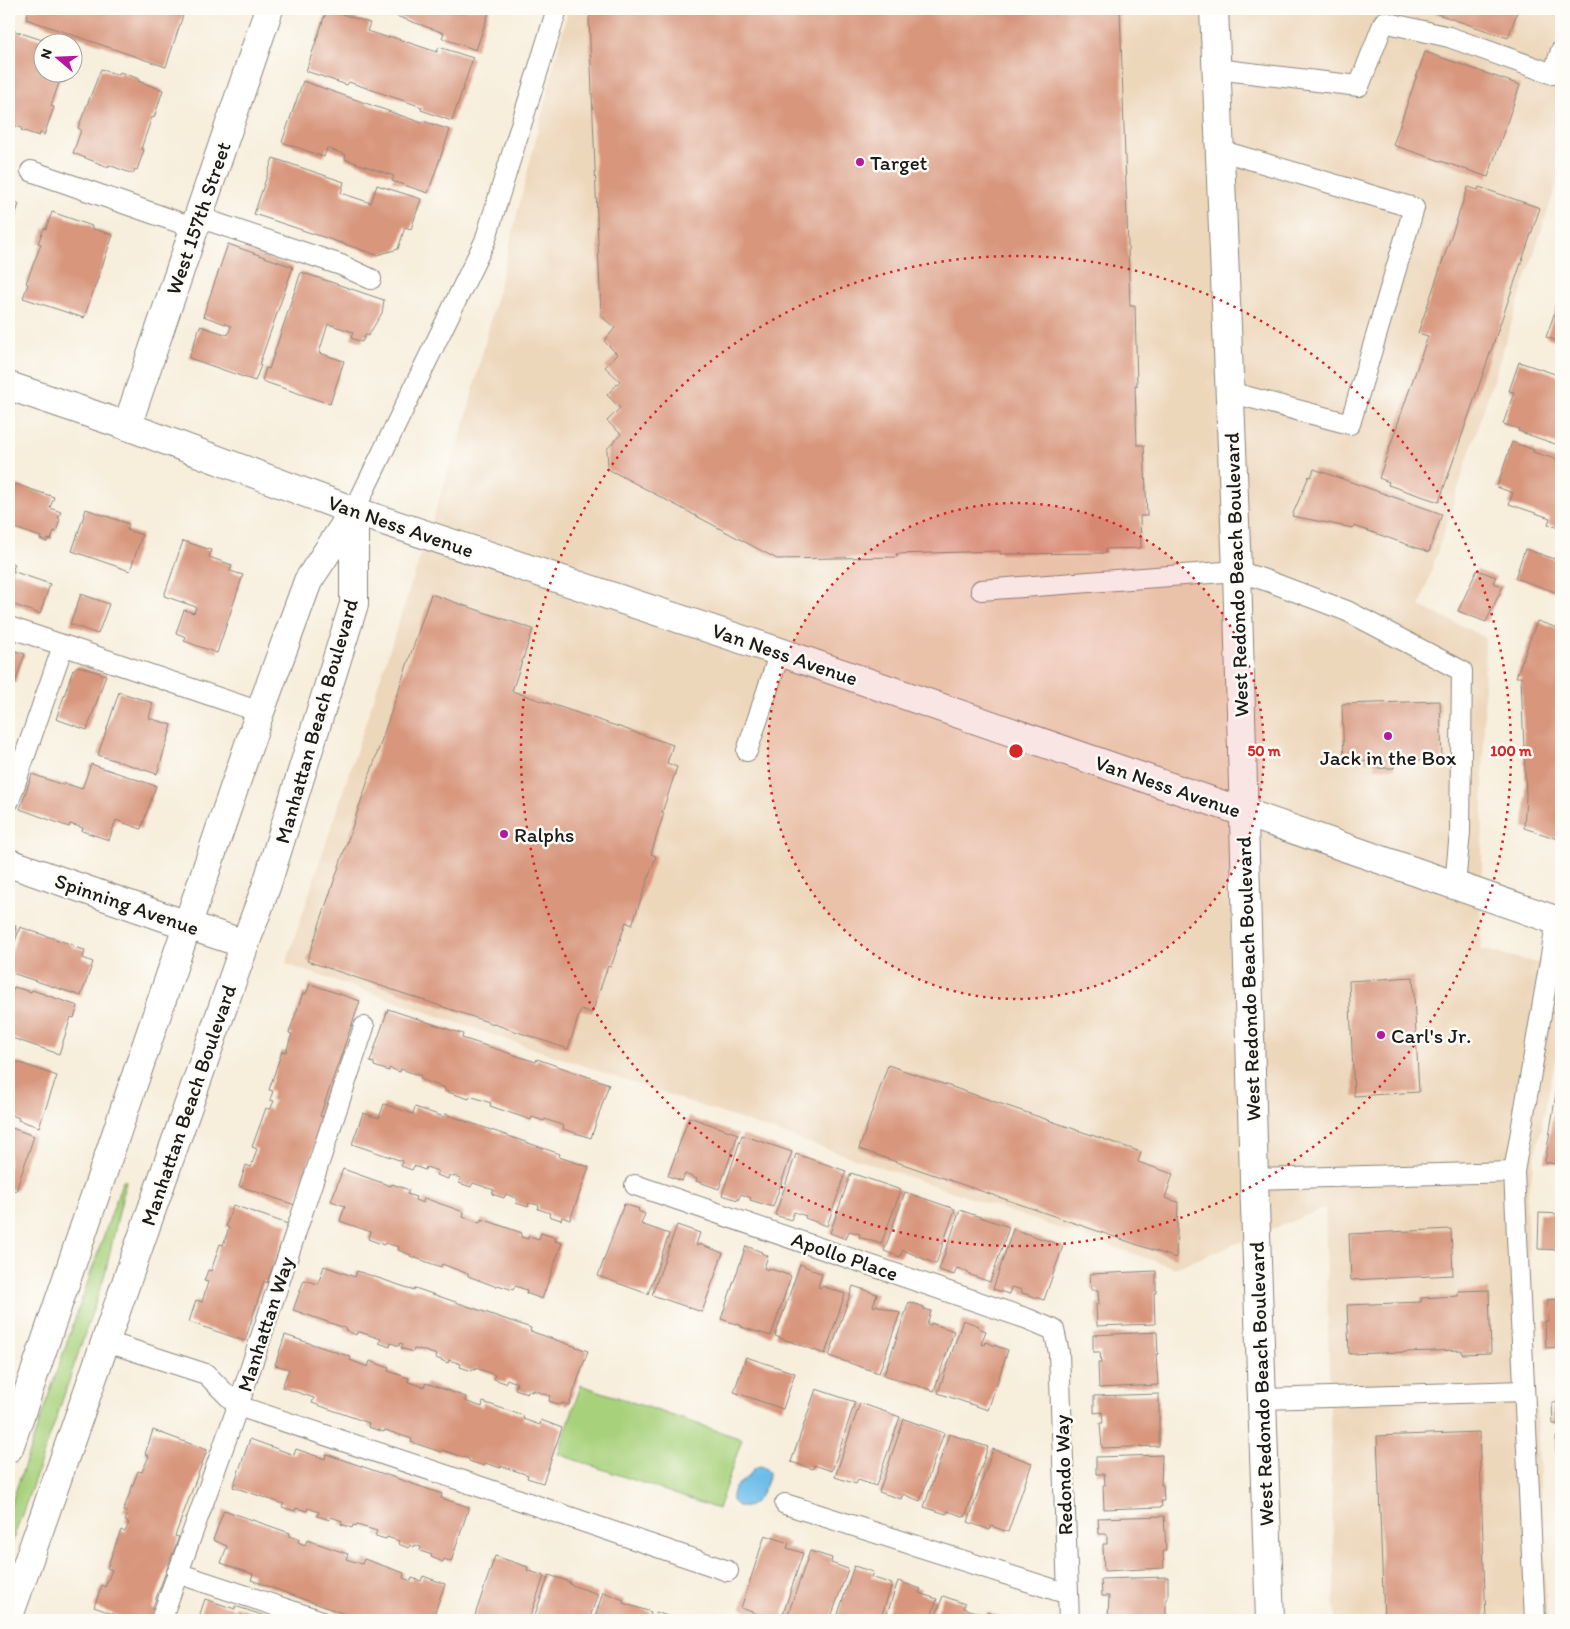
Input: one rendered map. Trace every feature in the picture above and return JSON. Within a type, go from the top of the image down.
[{"type":"main road","name":"West 157th Street","points":[[127,426],[269,9]]},
{"type":"main road","name":"West Redondo Beach Boulevard","points":[[1214,9],[1237,571],[1254,1179],[1270,1620]]},
{"type":"main road","name":"Van Ness Avenue","points":[[9,386],[127,426],[354,511],[780,652],[1559,921]]},
{"type":"main road","points":[[9,1448],[260,712],[308,581],[354,511]]},
{"type":"main road","name":"Manhattan Beach Boulevard","points":[[9,1616],[104,1341],[266,887],[354,604],[354,511]]},
{"type":"main road","name":"Spinning Avenue","points":[[9,863],[245,944]]},
{"type":"lane","points":[[354,511],[485,241],[558,9]]},
{"type":"lane","points":[[1216,69],[1359,86],[1378,16],[1449,37],[1553,74],[1561,51]]},
{"type":"lane","points":[[1219,150],[1414,208],[1350,424],[1229,392]]},
{"type":"lane","points":[[31,171],[196,223],[340,265],[371,279]]},
{"type":"lane","points":[[981,590],[1237,571],[1347,611],[1462,671],[1460,832],[1455,885]]},
{"type":"lane","points":[[9,627],[260,712]]},
{"type":"lane","points":[[9,801],[63,646]]},
{"type":"lane","points":[[747,751],[780,652]]},
{"type":"lane","points":[[1535,1620],[1514,1172],[1559,921]]},
{"type":"lane","name":"Manhattan Way","points":[[160,1620],[238,1406],[364,1027]]},
{"type":"lane","points":[[1254,1179],[1514,1172]]},
{"type":"lane","name":"Apollo Place","points":[[634,1185],[1028,1319],[1054,1330]]},
{"type":"lane","name":"Redondo Way","points":[[1054,1330],[1059,1353],[1068,1620]]},
{"type":"lane","points":[[104,1341],[206,1374],[238,1406],[728,1571]]},
{"type":"lane","points":[[1262,1398],[1524,1391]]},
{"type":"lane","points":[[785,1504],[1068,1594]]},
{"type":"lane","points":[[177,1573],[319,1620]]},
{"type":"shaded area","points":[[568,9],[1561,9],[1561,170],[1420,606],[1485,637],[1481,949],[1561,969],[1561,1035],[1526,1199],[1547,1620],[1335,1620],[1325,1208],[1175,1268],[286,964],[467,415]]},
{"type":"green space","points":[[123,1180],[126,1181],[105,1274],[9,1551],[9,1510]]},
{"type":"green space","points":[[581,1385],[742,1439],[718,1509],[558,1454]]},
{"type":"water","points":[[761,1466],[769,1472],[761,1494],[751,1505],[745,1507],[738,1506],[732,1501],[734,1489],[756,1467]]},
{"type":"building","points":[[29,9],[185,9],[166,67],[82,38],[82,32],[64,32],[26,19]]},
{"type":"building","points":[[327,9],[370,23],[367,31],[389,38],[389,36],[437,52],[439,47],[473,58],[452,121],[421,110],[422,107],[349,82],[347,85],[306,71]]},
{"type":"building","points":[[390,9],[490,9],[476,50],[442,38],[444,33],[396,16],[397,12]]},
{"type":"building","name":"Target","points":[[593,9],[1120,9],[1130,306],[1135,306],[1137,445],[1144,445],[1147,516],[1140,516],[1141,548],[1106,549],[1106,553],[1000,554],[1000,551],[896,554],[897,557],[777,559],[608,469],[607,449],[621,434],[607,421],[620,408],[607,395],[620,381],[605,367],[617,354],[604,341],[615,328],[601,316],[589,18]]},
{"type":"building","points":[[1423,9],[1518,9],[1508,38]]},
{"type":"building","points":[[12,30],[32,37],[32,82],[59,82],[51,106],[54,107],[44,135],[40,133],[39,136],[9,124],[9,38]]},
{"type":"building","points":[[1425,52],[1520,85],[1488,177],[1393,145]]},
{"type":"building","points":[[101,69],[119,75],[120,72],[163,90],[141,149],[144,150],[137,170],[135,169],[133,174],[109,165],[108,167],[73,153],[81,130],[78,128]]},
{"type":"building","points":[[303,81],[422,123],[423,121],[450,130],[428,193],[392,181],[394,176],[345,159],[346,155],[327,148],[324,157],[282,142]]},
{"type":"building","points":[[273,158],[344,182],[341,193],[371,203],[377,185],[421,199],[411,229],[405,227],[398,249],[377,255],[254,214]]},
{"type":"building","points":[[1468,187],[1478,190],[1479,187],[1540,208],[1439,502],[1388,485],[1389,482],[1379,478],[1428,336],[1418,333]]},
{"type":"building","points":[[9,201],[19,204],[9,234]]},
{"type":"building","points":[[52,212],[113,235],[84,318],[23,298],[28,284],[26,283],[41,244],[38,243],[44,228],[46,229]]},
{"type":"building","points":[[228,244],[293,267],[255,381],[189,358],[200,326],[228,335],[231,326],[203,316]]},
{"type":"building","points":[[301,272],[384,300],[382,313],[368,336],[365,335],[362,342],[351,338],[353,332],[328,324],[319,353],[344,361],[330,404],[262,381],[266,368],[269,369]]},
{"type":"building","points":[[1561,295],[1561,342],[1546,337]]},
{"type":"building","points":[[1519,362],[1561,376],[1561,446],[1503,424],[1514,392],[1509,391]]},
{"type":"building","points":[[1512,442],[1534,450],[1533,452],[1561,461],[1561,529],[1548,524],[1550,518],[1509,504],[1513,493],[1497,487]]},
{"type":"building","points":[[1314,469],[1442,514],[1429,552],[1354,526],[1353,528],[1292,516],[1309,476],[1311,477]]},
{"type":"building","points":[[15,484],[54,497],[50,508],[61,512],[56,532],[54,531],[51,540],[48,539],[47,542],[40,539],[41,537],[9,526],[9,504]]},
{"type":"building","points":[[86,509],[129,524],[127,530],[142,535],[130,571],[72,551]]},
{"type":"building","points":[[183,541],[211,550],[209,557],[232,565],[230,571],[243,575],[217,653],[184,641],[186,637],[176,633],[184,610],[194,613],[196,607],[164,596]]},
{"type":"building","points":[[1525,549],[1561,561],[1561,594],[1515,578]]},
{"type":"building","points":[[9,562],[15,564],[12,571],[50,584],[40,614],[9,603]]},
{"type":"building","points":[[1477,570],[1496,577],[1493,583],[1503,586],[1486,622],[1458,611]]},
{"type":"building","points":[[81,594],[109,604],[98,634],[70,624]]},
{"type":"building","name":"Ralphs","points":[[431,594],[533,629],[512,691],[673,745],[667,763],[677,767],[651,854],[656,856],[632,925],[626,922],[611,967],[608,966],[592,1013],[581,1009],[568,1049],[307,961]]},
{"type":"building","points":[[1537,621],[1561,629],[1561,840],[1524,828],[1526,796],[1521,677],[1516,677]]},
{"type":"building","points":[[9,649],[25,654],[15,683],[9,681]]},
{"type":"building","points":[[78,666],[106,675],[87,730],[56,719],[73,670]]},
{"type":"building","points":[[119,692],[153,703],[149,718],[172,725],[157,774],[98,755]]},
{"type":"building","points":[[1440,701],[1442,759],[1394,761],[1394,768],[1375,768],[1374,761],[1344,762],[1342,704]]},
{"type":"building","points":[[91,764],[156,786],[141,829],[116,820],[109,840],[82,831],[83,828],[70,824],[69,827],[20,809],[32,774],[63,785],[64,783],[82,789]]},
{"type":"building","points":[[9,923],[16,926],[9,947]]},
{"type":"building","points":[[20,927],[85,950],[83,958],[93,962],[81,996],[9,972],[9,959]]},
{"type":"building","points":[[1413,977],[1419,1092],[1354,1096],[1349,981]]},
{"type":"building","points":[[310,984],[360,1001],[320,1116],[324,1117],[295,1205],[239,1186],[246,1165],[251,1167],[257,1149],[252,1147],[266,1108],[270,1110],[274,1101],[270,1100],[273,1091],[269,1090],[282,1051],[286,1052],[292,1034],[289,1033],[303,993],[306,994]]},
{"type":"building","points":[[14,987],[31,992],[32,990],[78,1006],[74,1018],[71,1017],[59,1054],[9,1037],[9,1003]]},
{"type":"building","points":[[388,1009],[463,1034],[462,1038],[536,1062],[537,1059],[609,1084],[591,1138],[563,1129],[564,1126],[545,1119],[544,1121],[532,1117],[531,1120],[490,1106],[491,1103],[470,1096],[469,1099],[445,1091],[445,1088],[420,1079],[421,1076],[401,1069],[400,1072],[389,1068],[389,1071],[374,1066],[374,1063],[370,1062]]},
{"type":"building","points":[[9,1059],[57,1076],[39,1127],[18,1120],[19,1118],[9,1114]]},
{"type":"building","points":[[888,1065],[1141,1152],[1138,1162],[1173,1174],[1165,1198],[1178,1202],[1176,1258],[859,1149]]},
{"type":"building","points":[[1556,1093],[1561,1094],[1561,1165],[1545,1162]]},
{"type":"building","points":[[384,1104],[413,1114],[415,1107],[444,1117],[445,1114],[560,1154],[559,1157],[589,1167],[570,1220],[562,1217],[561,1220],[549,1216],[550,1213],[538,1209],[539,1205],[529,1203],[528,1207],[516,1203],[518,1199],[506,1194],[504,1198],[492,1194],[494,1190],[473,1183],[471,1187],[459,1183],[461,1178],[449,1175],[448,1179],[436,1175],[438,1171],[426,1167],[425,1170],[414,1166],[412,1170],[401,1166],[402,1161],[352,1144],[363,1113],[379,1118]]},
{"type":"building","points":[[689,1117],[738,1134],[719,1189],[696,1181],[697,1179],[685,1174],[682,1181],[668,1176]]},
{"type":"building","points":[[9,1127],[34,1136],[16,1191],[9,1188]]},
{"type":"building","points":[[742,1135],[792,1152],[773,1207],[750,1200],[751,1198],[741,1194],[738,1200],[722,1195]]},
{"type":"building","points":[[796,1154],[846,1171],[827,1226],[794,1212],[791,1220],[775,1215]]},
{"type":"building","points":[[343,1169],[391,1186],[392,1184],[409,1190],[407,1194],[416,1197],[415,1200],[423,1203],[424,1198],[464,1212],[463,1217],[480,1223],[482,1219],[522,1233],[521,1237],[528,1239],[529,1236],[539,1239],[541,1233],[556,1238],[555,1241],[562,1243],[542,1299],[526,1293],[527,1290],[515,1286],[513,1290],[498,1285],[497,1287],[442,1264],[441,1267],[410,1256],[398,1250],[399,1247],[385,1243],[384,1245],[368,1239],[371,1232],[340,1221],[345,1206],[331,1201]]},
{"type":"building","points":[[851,1173],[901,1190],[881,1244],[859,1237],[860,1234],[849,1231],[846,1239],[830,1233]]},
{"type":"building","points":[[905,1192],[955,1209],[936,1264],[903,1250],[900,1257],[884,1251]]},
{"type":"building","points":[[624,1204],[639,1209],[638,1211],[645,1214],[641,1224],[669,1234],[648,1294],[598,1276]]},
{"type":"building","points":[[233,1205],[288,1224],[267,1283],[264,1281],[245,1341],[189,1322],[196,1300],[202,1302],[208,1282],[204,1281],[208,1270],[211,1271],[220,1244],[223,1245],[229,1228],[226,1226]]},
{"type":"building","points":[[960,1210],[1009,1227],[990,1282],[957,1268],[954,1275],[939,1270]]},
{"type":"building","points":[[1539,1213],[1561,1214],[1561,1250],[1538,1249]]},
{"type":"building","points":[[677,1225],[700,1233],[696,1245],[698,1246],[699,1244],[723,1253],[702,1312],[652,1295]]},
{"type":"building","points":[[1013,1229],[1063,1246],[1044,1300],[1022,1293],[1022,1290],[1011,1287],[1009,1294],[993,1289]]},
{"type":"building","points":[[1451,1229],[1453,1275],[1351,1280],[1349,1234]]},
{"type":"building","points":[[746,1246],[768,1256],[764,1268],[767,1270],[768,1268],[791,1276],[771,1336],[721,1319]]},
{"type":"building","points":[[800,1264],[822,1274],[818,1287],[821,1288],[822,1286],[845,1294],[825,1354],[775,1336]]},
{"type":"building","points":[[324,1266],[355,1277],[357,1271],[414,1290],[415,1288],[531,1328],[530,1331],[588,1351],[569,1405],[562,1403],[561,1405],[549,1401],[550,1396],[532,1390],[532,1392],[528,1391],[527,1393],[515,1389],[517,1383],[507,1379],[505,1383],[494,1379],[495,1375],[476,1368],[472,1371],[460,1367],[461,1364],[449,1360],[448,1363],[436,1358],[437,1355],[419,1349],[414,1349],[413,1352],[401,1348],[403,1344],[400,1343],[399,1346],[391,1343],[390,1347],[379,1343],[381,1339],[360,1332],[357,1332],[356,1335],[345,1330],[345,1328],[293,1310],[304,1280],[318,1284]]},
{"type":"building","points":[[1156,1271],[1156,1293],[1154,1293],[1155,1324],[1097,1326],[1096,1304],[1099,1304],[1098,1290],[1091,1290],[1090,1274]]},
{"type":"building","points":[[853,1286],[877,1294],[873,1306],[875,1307],[876,1305],[900,1313],[879,1373],[829,1356]]},
{"type":"building","points":[[1489,1290],[1491,1353],[1462,1354],[1462,1350],[1349,1354],[1347,1305],[1421,1302],[1421,1298],[1458,1296],[1458,1291]]},
{"type":"building","points":[[1561,1299],[1561,1347],[1546,1348],[1545,1321],[1548,1321],[1547,1300]]},
{"type":"building","points":[[909,1302],[931,1311],[927,1325],[930,1326],[931,1323],[954,1331],[934,1391],[884,1375]]},
{"type":"building","points":[[963,1320],[986,1331],[981,1344],[984,1345],[985,1342],[1008,1350],[988,1410],[938,1393]]},
{"type":"building","points":[[1157,1332],[1158,1385],[1099,1388],[1098,1363],[1101,1363],[1100,1352],[1093,1352],[1093,1335]]},
{"type":"building","points":[[285,1335],[351,1357],[350,1360],[368,1367],[370,1361],[389,1368],[388,1371],[409,1378],[408,1382],[424,1387],[426,1383],[466,1397],[465,1401],[482,1407],[483,1402],[524,1416],[523,1419],[540,1425],[541,1420],[562,1428],[543,1483],[527,1478],[528,1475],[501,1466],[501,1468],[485,1463],[484,1466],[442,1450],[441,1452],[411,1442],[412,1439],[385,1430],[384,1432],[368,1427],[369,1423],[312,1403],[314,1398],[282,1387],[289,1369],[275,1365]]},
{"type":"building","points":[[746,1357],[795,1373],[783,1409],[734,1392]]},
{"type":"building","points":[[816,1389],[855,1402],[832,1471],[814,1465],[813,1469],[791,1462]]},
{"type":"building","points":[[1159,1394],[1159,1446],[1102,1448],[1100,1423],[1103,1423],[1102,1412],[1094,1413],[1094,1396]]},
{"type":"building","points":[[1561,1402],[1561,1424],[1553,1424],[1552,1403]]},
{"type":"building","points":[[860,1403],[900,1417],[876,1486],[858,1480],[856,1484],[835,1477]]},
{"type":"building","points":[[904,1419],[944,1433],[920,1501],[903,1494],[901,1499],[879,1492]]},
{"type":"building","points":[[153,1430],[207,1450],[175,1536],[179,1537],[152,1609],[156,1610],[152,1620],[130,1620],[94,1607],[102,1585],[105,1587],[112,1570],[107,1568],[121,1530],[125,1532],[129,1523],[125,1521],[128,1513],[123,1511],[138,1471],[142,1472],[149,1456],[145,1454]]},
{"type":"building","points":[[1479,1432],[1486,1620],[1384,1620],[1377,1436]]},
{"type":"building","points":[[949,1434],[988,1447],[965,1517],[948,1511],[946,1514],[924,1507]]},
{"type":"building","points":[[1556,1437],[1561,1437],[1561,1465],[1557,1465]]},
{"type":"building","points":[[250,1439],[294,1455],[296,1449],[325,1459],[326,1454],[442,1494],[441,1498],[469,1507],[451,1562],[444,1559],[443,1562],[431,1557],[432,1555],[420,1551],[421,1547],[410,1545],[409,1548],[398,1544],[399,1541],[375,1536],[377,1531],[357,1525],[353,1525],[352,1528],[341,1524],[342,1521],[331,1517],[330,1520],[317,1516],[319,1512],[308,1508],[307,1511],[296,1508],[295,1511],[282,1507],[284,1504],[233,1487]]},
{"type":"building","points":[[993,1449],[1032,1463],[1008,1532],[991,1526],[990,1530],[968,1522]]},
{"type":"building","points":[[1162,1455],[1161,1485],[1163,1485],[1164,1501],[1161,1501],[1162,1507],[1104,1509],[1104,1474],[1096,1474],[1096,1457]]},
{"type":"building","points":[[224,1510],[290,1533],[289,1536],[299,1539],[298,1542],[305,1545],[307,1540],[348,1554],[346,1559],[362,1564],[364,1559],[404,1573],[403,1578],[411,1581],[412,1578],[421,1581],[423,1576],[445,1584],[432,1620],[361,1620],[251,1580],[253,1574],[221,1563],[227,1546],[213,1540]]},
{"type":"building","points":[[1164,1516],[1166,1551],[1163,1551],[1164,1568],[1104,1571],[1103,1544],[1107,1544],[1107,1534],[1099,1534],[1098,1518]]},
{"type":"building","points":[[765,1535],[789,1543],[787,1548],[803,1553],[781,1620],[775,1620],[741,1608]]},
{"type":"building","points":[[810,1551],[832,1558],[831,1563],[848,1569],[830,1620],[786,1620]]},
{"type":"building","points":[[495,1556],[528,1567],[527,1570],[544,1576],[529,1620],[501,1620],[491,1617],[490,1620],[480,1620],[474,1618]]},
{"type":"building","points":[[854,1566],[873,1572],[871,1577],[892,1584],[880,1620],[836,1620]]},
{"type":"building","points":[[549,1575],[598,1594],[589,1620],[533,1620]]},
{"type":"building","points":[[1168,1577],[1166,1620],[1108,1620],[1109,1596],[1102,1596],[1101,1579]]},
{"type":"building","points":[[898,1581],[921,1589],[919,1593],[937,1599],[930,1620],[885,1620]]},
{"type":"building","points":[[603,1592],[624,1600],[623,1603],[651,1612],[649,1620],[594,1620]]},
{"type":"building","points":[[943,1596],[965,1604],[963,1608],[981,1614],[979,1620],[934,1620]]},
{"type":"building","points":[[205,1599],[235,1609],[235,1606],[277,1620],[198,1620]]},
{"type":"building","points":[[656,1612],[673,1618],[672,1620],[654,1620]]},
{"type":"building","points":[[987,1612],[1011,1620],[984,1620]]},
{"type":"place","name":"Target","points":[[860,162]]},
{"type":"place","name":"Jack in the Box","points":[[1388,736]]},
{"type":"place","name":"Ralphs","points":[[504,834]]},
{"type":"place","name":"Carl's Jr.","points":[[1381,1035]]}]
